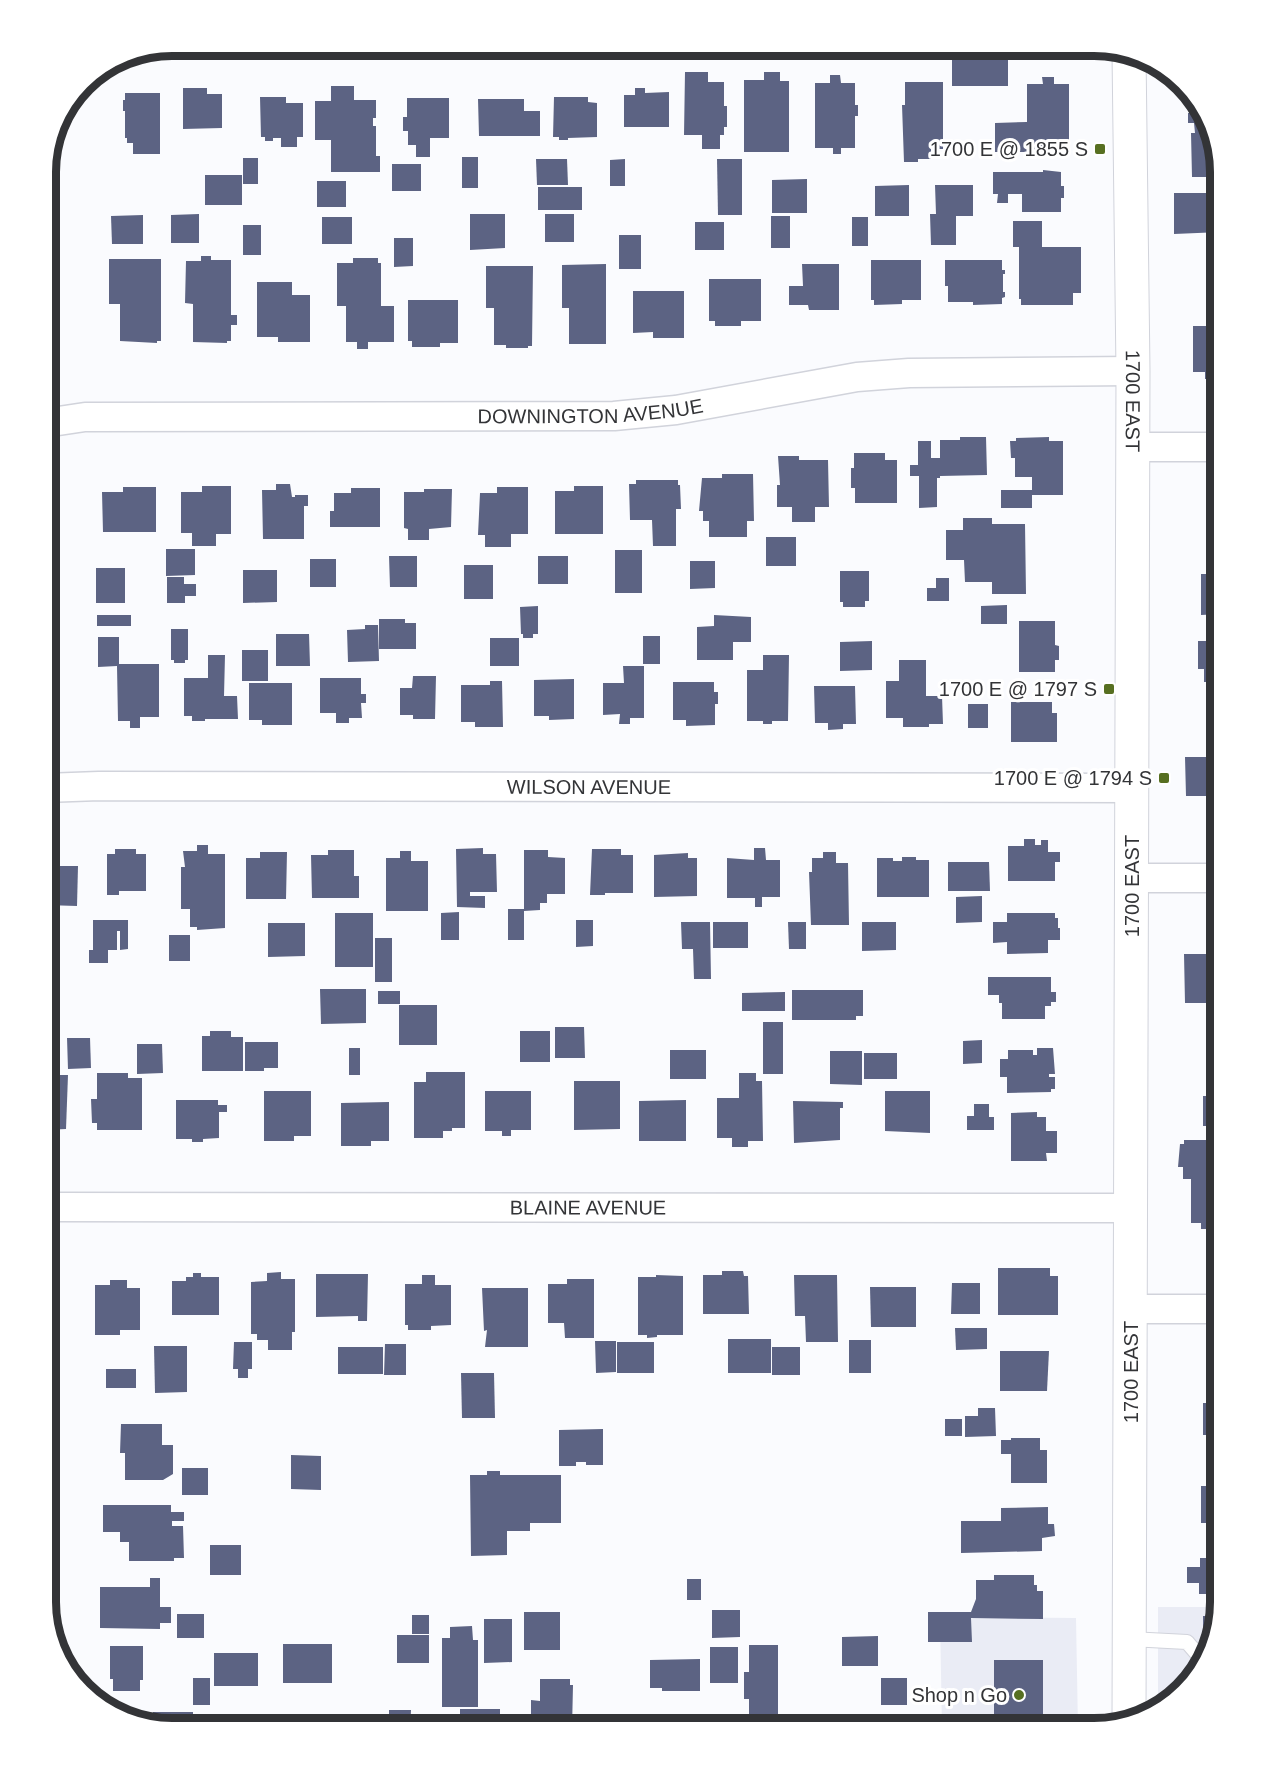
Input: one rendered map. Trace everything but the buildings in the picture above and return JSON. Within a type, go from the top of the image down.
[{"type":"street","name":"1700 EAST","points":[[1129,61],[1133,371],[1130,1638],[1133,1712]]},
{"type":"street","name":"DOWNINGTON AVENUE","points":[[56,421],[85,417],[614,416],[675,410],[867,376],[909,373],[1133,371]]},
{"type":"street","points":[[1133,447],[1210,447]]},
{"type":"street","name":"WILSON AVENUE","points":[[56,788],[1133,789]]},
{"type":"street","points":[[1132,878],[1210,878]]},
{"type":"street","name":"BLAINE AVENUE","points":[[56,1207],[1131,1208]]},
{"type":"street","points":[[1131,1309],[1210,1309]]},
{"type":"lane","points":[[1130,1638],[1187,1642],[1198,1655]]},
{"type":"shaded area","points":[[1158,1607],[1210,1607],[1207,1633],[1195,1661],[1177,1685],[1158,1700]]},
{"type":"shaded area","points":[[940,1617],[1076,1618],[1078,1718],[942,1718]]},
{"type":"place","name":"1700 E @ 1855 S","points":[[1100,149]]},
{"type":"place","name":"1700 E @ 1797 S","points":[[1109,689]]},
{"type":"place","name":"1700 E @ 1794 S","points":[[1164,778]]},
{"type":"place","name":"Shop n Go","points":[[1019,1695]]}]
